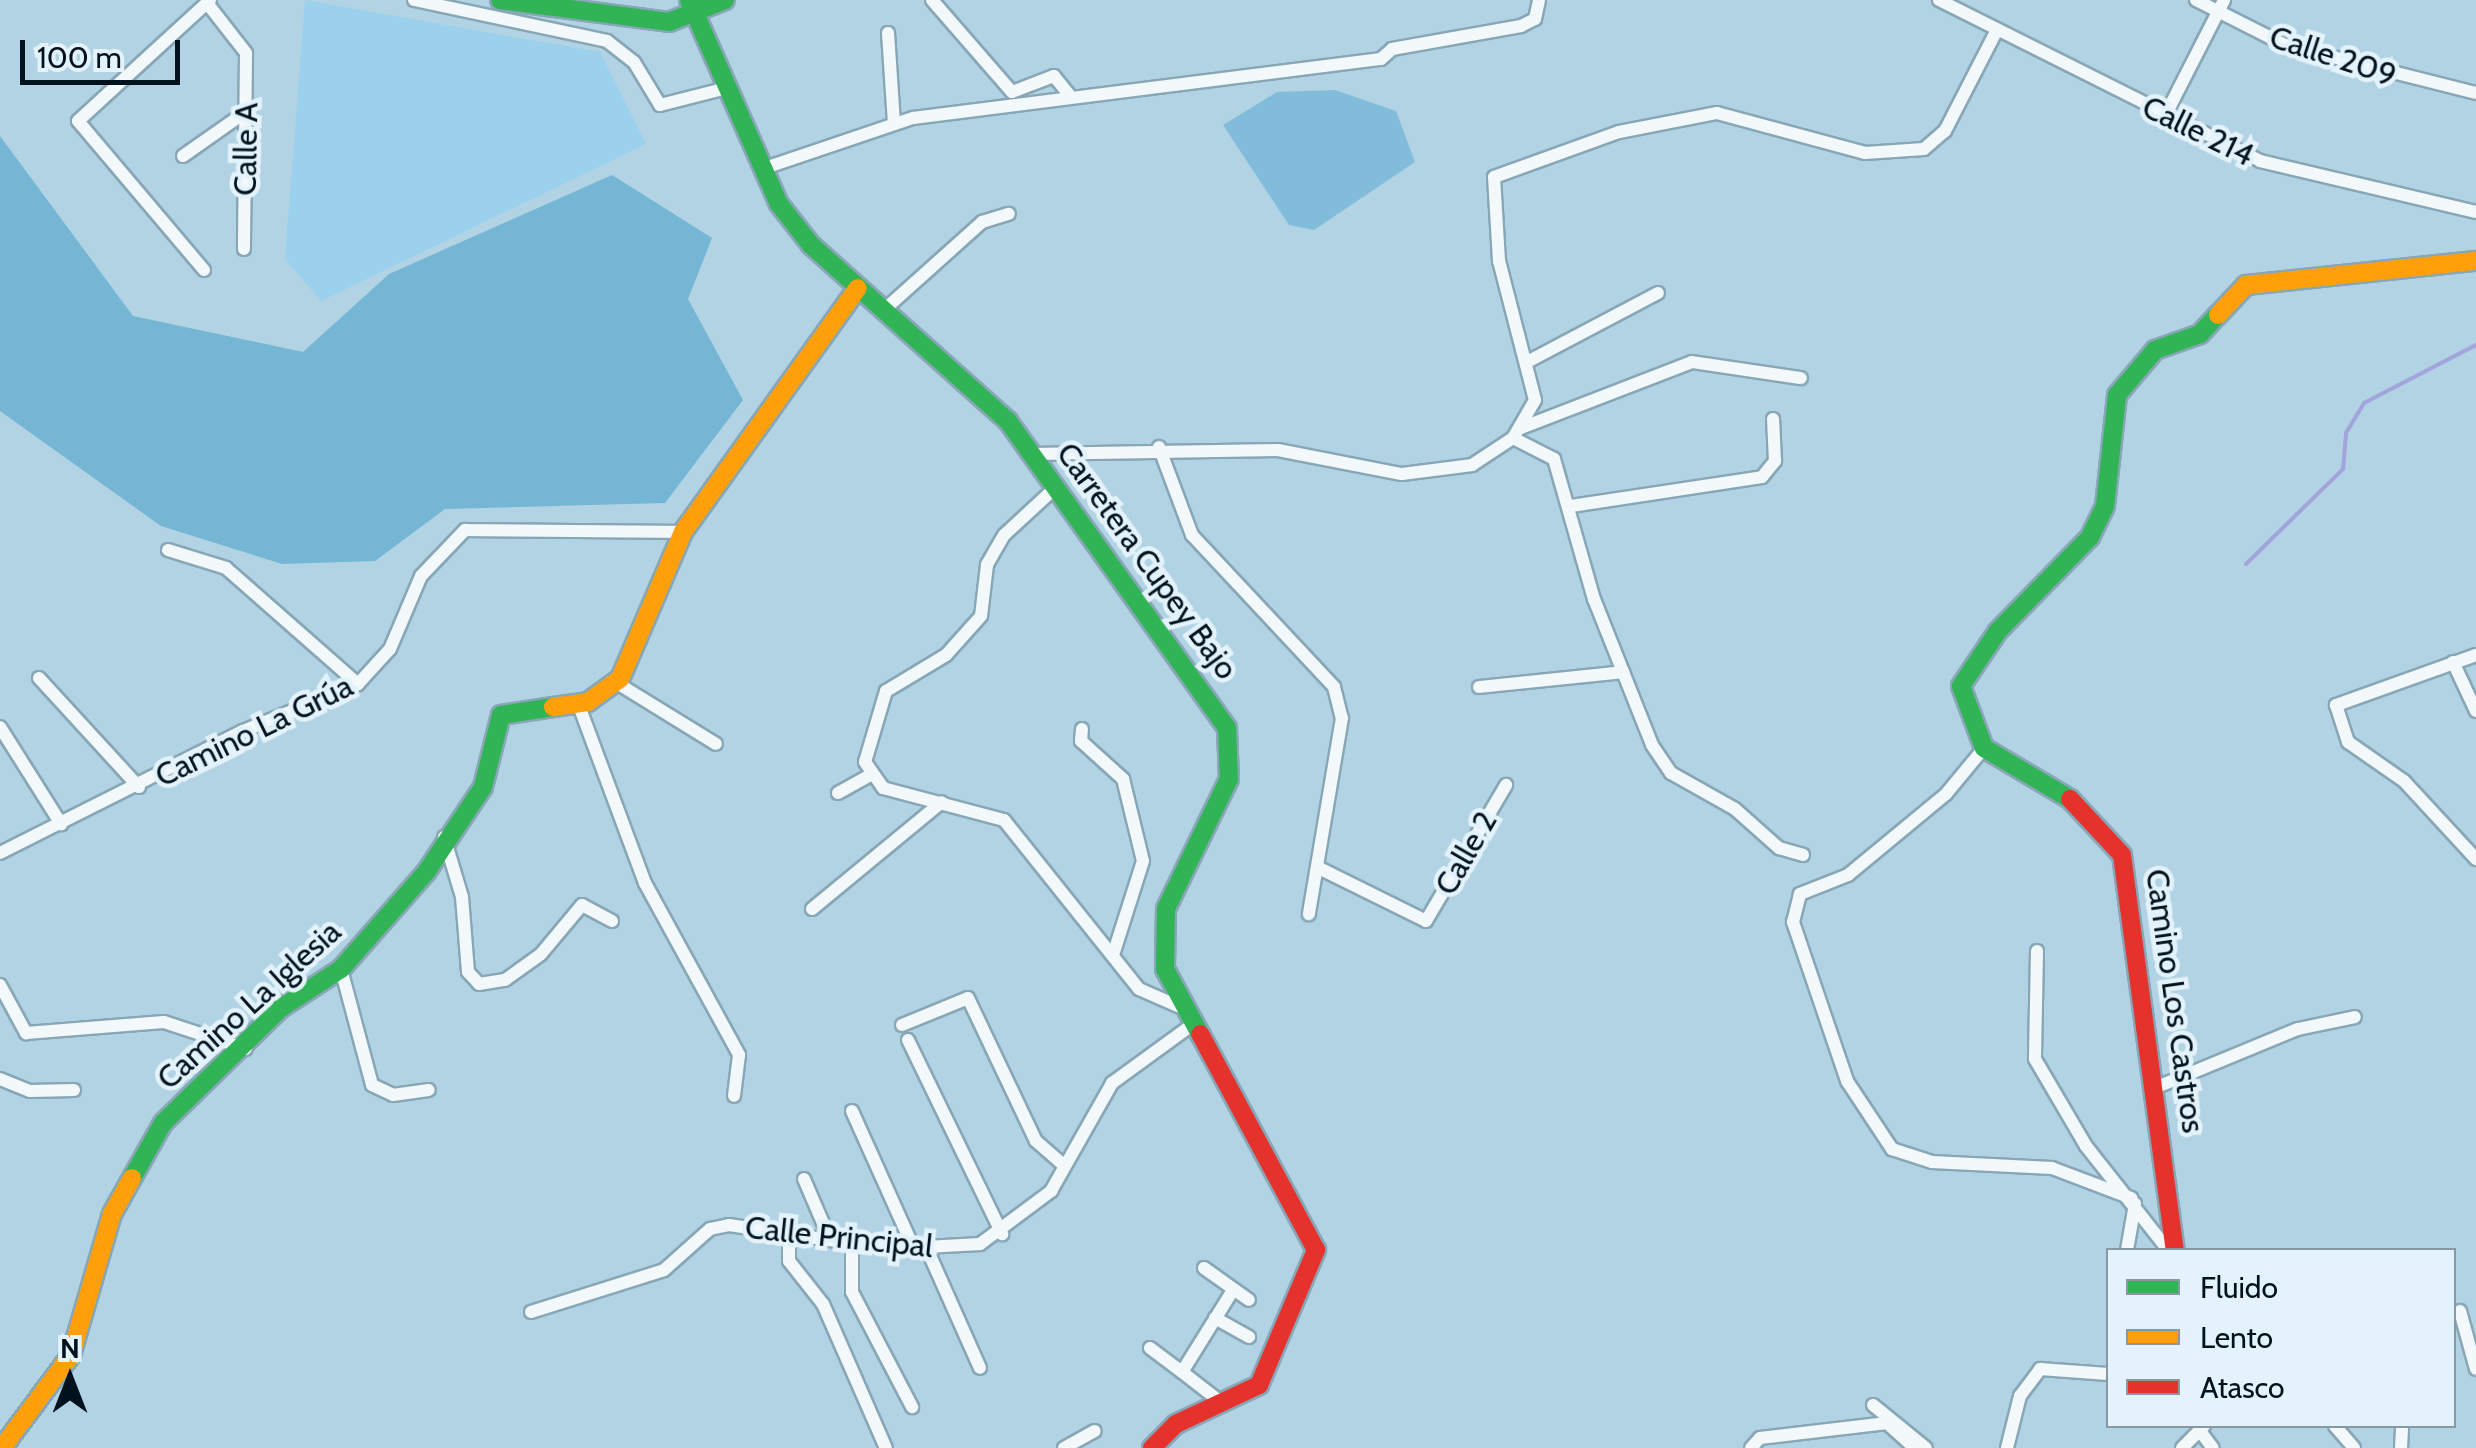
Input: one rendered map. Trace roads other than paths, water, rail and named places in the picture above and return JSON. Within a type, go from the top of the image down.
[{"type":"street","points":[[414,0],[607,41],[634,62],[660,105],[723,88]]},
{"type":"street","points":[[500,0],[612,21],[725,0]]},
{"type":"street","points":[[932,0],[1012,92],[1054,76],[1071,97]]},
{"type":"street","points":[[762,169],[894,124],[1071,97],[1381,59],[1392,49],[1520,26],[1534,18],[1539,0]]},
{"type":"street","name":"Calle 214","points":[[1938,0],[2165,116],[2319,180],[2476,212]]},
{"type":"street","name":"Calle 209","points":[[2196,0],[2222,6],[2373,74],[2476,92]]},
{"type":"street","points":[[204,270],[78,121],[208,2]]},
{"type":"street","name":"Calle A","points":[[208,2],[246,53],[244,249]]},
{"type":"street","points":[[2165,116],[2222,6]]},
{"type":"street","name":"Carretera Cupey Bajo","points":[[692,8],[723,88],[762,169],[811,245],[1008,421],[1204,690],[1233,752],[1229,779],[1166,909],[1165,969],[1189,1027],[1220,1064],[1315,1240],[1306,1287],[1266,1376],[1222,1403],[1176,1424],[1152,1448]]},
{"type":"street","points":[[1517,433],[1535,400],[1500,261],[1494,177],[1618,132],[1718,113],[1865,153],[1924,149],[1946,131],[1997,30]]},
{"type":"street","points":[[888,34],[894,124]]},
{"type":"street","points":[[183,156],[247,111]]},
{"type":"street","points":[[884,310],[982,222],[1008,214]]},
{"type":"street","points":[[2133,1201],[2052,1168],[1932,1162],[1892,1149],[1847,1081],[1792,917],[1800,894],[1848,875],[1946,794],[1984,748],[1960,686],[1998,631],[2090,537],[2105,506],[2116,396],[2155,350],[2200,334],[2246,285],[2476,260]]},
{"type":"street","points":[[716,744],[617,682],[683,532],[858,288]]},
{"type":"street","points":[[1528,362],[1658,293]]},
{"type":"street","points":[[1031,454],[1158,446],[1278,450],[1402,474],[1472,465],[1517,433],[1692,362],[1801,378]]},
{"type":"street","points":[[1571,506],[1762,478],[1775,461],[1773,419]]},
{"type":"street","points":[[1517,433],[1554,459],[1623,672],[1671,773],[1803,855]]},
{"type":"street","points":[[1158,446],[1192,535],[1334,688],[1342,718],[1321,870],[1310,914]]},
{"type":"street","points":[[1054,488],[1004,535],[987,565],[981,616],[946,655],[886,692],[869,728],[870,775],[882,788],[1004,820],[1139,989],[1178,1006]]},
{"type":"street","name":"Camino La Grúa","points":[[0,853],[358,684],[390,649],[421,576],[465,530],[683,532]]},
{"type":"street","points":[[168,550],[226,568],[358,684]]},
{"type":"street","points":[[2476,655],[2340,699],[2336,722],[2476,859]]},
{"type":"street","points":[[2452,662],[2476,710]]},
{"type":"street","points":[[1479,687],[1623,672]]},
{"type":"street","points":[[38,678],[139,786]]},
{"type":"street","name":"Camino La Iglesia","points":[[2,1448],[72,1355],[112,1214],[164,1123],[199,1080],[246,1049],[281,1008],[341,969],[427,871],[443,835],[484,786],[501,715],[578,703],[617,682]]},
{"type":"street","points":[[578,703],[645,883],[738,1055],[734,1096]]},
{"type":"street","points":[[0,727],[61,824]]},
{"type":"street","points":[[1082,730],[1082,741],[1122,779],[1143,861],[1114,956]]},
{"type":"street","name":"Camino Los Castros","points":[[1984,748],[2091,810],[2122,855],[2157,1087],[2172,1248]]},
{"type":"street","points":[[838,793],[870,775]]},
{"type":"street","name":"Calle 2","points":[[1321,870],[1426,922],[1506,785]]},
{"type":"street","points":[[812,909],[942,802]]},
{"type":"street","points":[[443,835],[462,897],[468,972],[480,984],[505,980],[541,954],[582,905],[612,921]]},
{"type":"street","points":[[2037,951],[2035,1059],[2133,1201],[2170,1248]]},
{"type":"street","points":[[341,969],[372,1085],[392,1095],[429,1090]]},
{"type":"street","points":[[0,985],[26,1033],[164,1022],[226,1035],[246,1049]]},
{"type":"street","points":[[902,1025],[968,998],[1036,1141],[1065,1166]]},
{"type":"street","points":[[2157,1087],[2298,1029],[2355,1017]]},
{"type":"street","points":[[908,1040],[1002,1234],[1065,1166],[1112,1084],[1189,1027]]},
{"type":"street","points":[[0,1079],[30,1092],[74,1090]]},
{"type":"street","points":[[852,1111],[980,1368]]},
{"type":"street","points":[[804,1179],[829,1237]]},
{"type":"street","points":[[2127,1248],[2133,1201]]},
{"type":"street","name":"Calle Principal","points":[[531,1312],[664,1270],[710,1229],[790,1231],[921,1248],[1002,1234]]},
{"type":"street","points":[[790,1231],[790,1260],[823,1304],[886,1448]]},
{"type":"street","points":[[852,1242],[852,1292],[912,1407]]},
{"type":"street","points":[[1204,1268],[1249,1300]]},
{"type":"street","points":[[1182,1372],[1233,1290]]},
{"type":"street","points":[[2460,1311],[2476,1369]]},
{"type":"street","points":[[1216,1318],[1249,1337]]},
{"type":"street","points":[[1150,1348],[1222,1403]]},
{"type":"street","points":[[2007,1448],[2020,1396],[2040,1369],[2106,1374]]},
{"type":"street","points":[[1873,1405],[1926,1448]]},
{"type":"street","points":[[1752,1448],[1760,1438],[1887,1423],[1914,1448]]},
{"type":"street","points":[[2182,1448],[2202,1428],[2213,1448]]},
{"type":"street","points":[[2336,1428],[2354,1448]]},
{"type":"street","points":[[1064,1448],[1095,1432]]},
{"type":"waterway","points":[[2246,564],[2343,469],[2346,433],[2364,403],[2476,345]]}]
